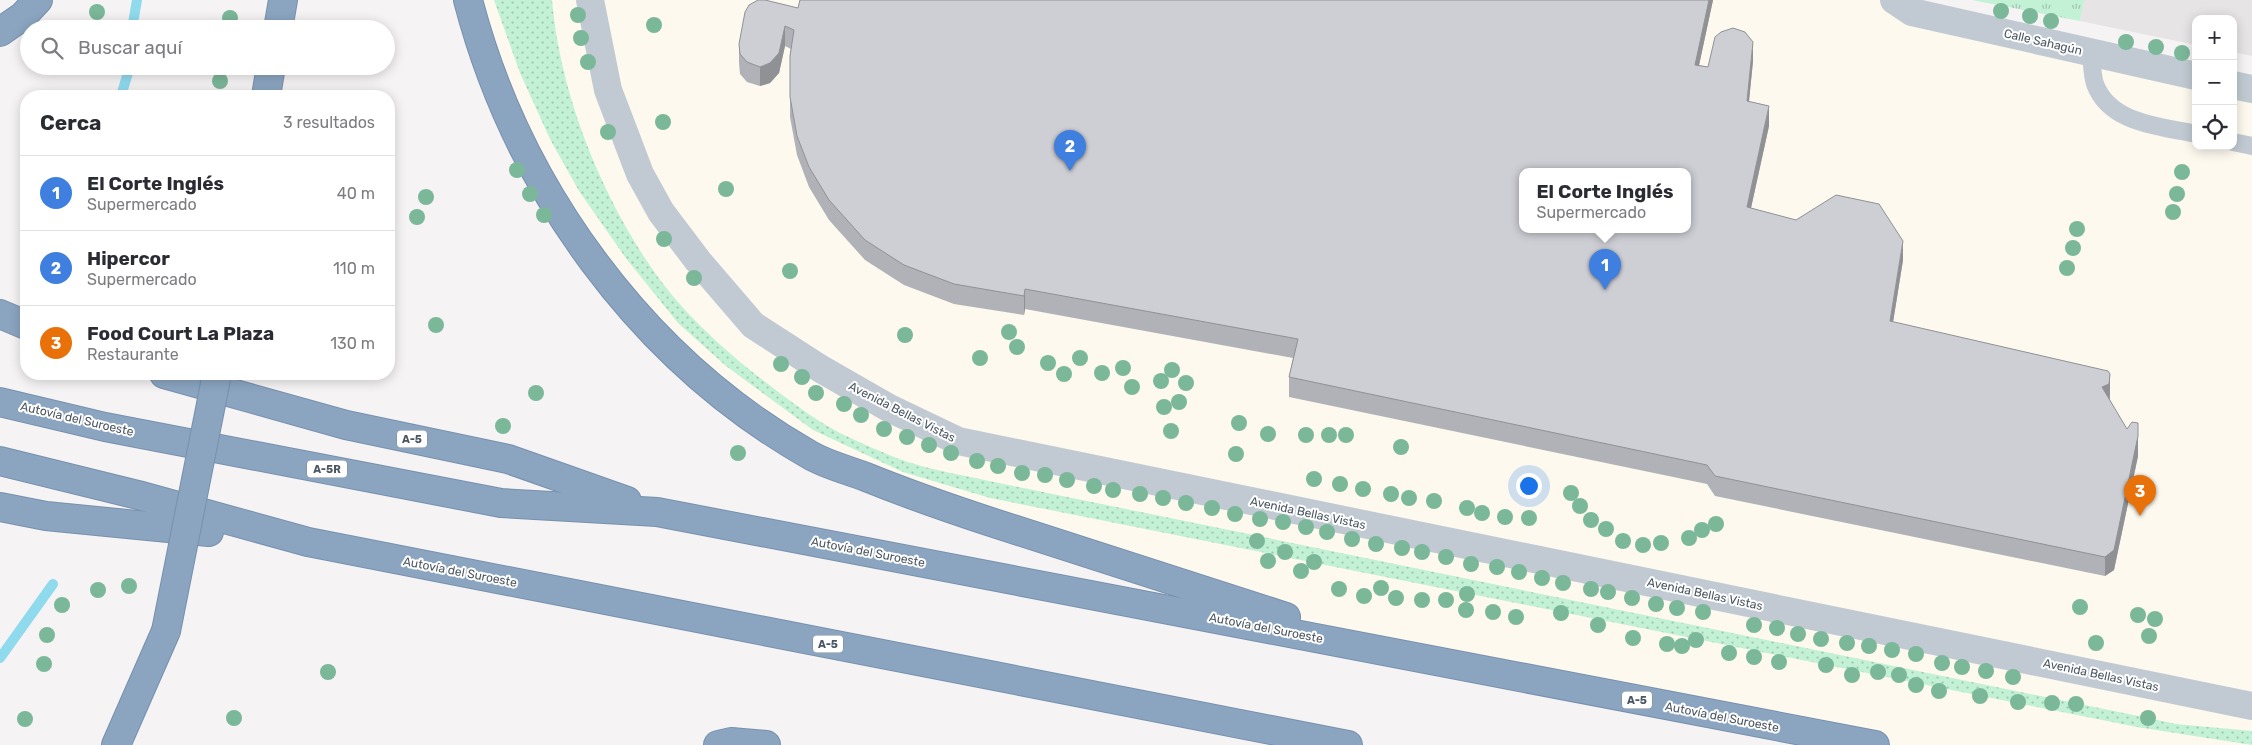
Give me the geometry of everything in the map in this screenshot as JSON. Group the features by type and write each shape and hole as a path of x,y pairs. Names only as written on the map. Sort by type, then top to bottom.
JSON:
{"highway":[{"path":"0,32 23,16 38,0"},
{"path":"280,20 283,0"},
{"path":"468,0 477,37 508,117 557,210 613,286 672,354 744,414 813,456 933,503 1399,653"},
{"path":"267,90 270,75"},
{"path":"0,314 20,322"},
{"name":"Autovía del Suroeste","path":"185,380 346,425 508,459 657,512"},
{"path":"116,745 166,631 216,380"},
{"name":"Autovía del Suroeste","path":"0,402 105,427 502,503 657,512 1875,745"},
{"name":"Autovía del Suroeste","path":"0,461 138,495 308,542 1348,745"},
{"name":"Autovía del Suroeste","path":"0,507 46,516 308,542"},
{"path":"0,517 46,516"},
{"path":"718,745 731,742 766,745"}],"street":[{"name":"Avenida Bellas Vistas","path":"590,0 608,90 640,174 661,212 698,261 753,325 821,369 889,408 958,441 2252,706"},
{"name":"Calle Sahagún","path":"1894,0 1912,12 2192,75"},
{"path":"2237,86 2252,89"}],"lane":[{"path":"2091,53 2095,83 2103,98 2119,113 2135,121 2192,133"},
{"path":"2237,143 2252,146"}],"shaded area":[{"path":"468,0 1894,0 2192,75 2192,150 2237,150 2237,86 2252,89 2252,745 1875,745 1399,653 933,503 744,414 557,210"},
{"path":"2084,0 2252,0 2252,56 2237,53 2237,15 2192,15 2192,44 2080,21"}],"green space":[{"path":"494,0 552,0 564,71 586,143 617,211 635,243 667,289 722,346 794,404 840,433 884,453 910,463 958,475 2176,724 2252,731 2252,745 2137,727 990,498 903,472 813,430 726,366 678,323 625,257 579,191 550,139 520,73"},
{"path":"1972,0 2084,0 2080,21"}],"building":[{"path":"758,0 798,8 800,0 1709,0 1695,65 1708,67 1715,37 1721,32 1733,28 1745,32 1753,42 1747,101 1769,106 1747,207 1796,220 1836,195 1879,204 1903,241 1890,321 2108,371 2110,374 2109,384 2102,387 2127,429 2132,422 2138,423 2138,436 2114,550 2105,557 1715,476 1707,465 1289,377 1298,339 1025,289 1024,296 954,284 904,265 865,240 829,200 809,167 797,136 790,97 790,56 794,30 785,26 779,53 770,63 760,67 747,62 740,54 739,44 745,12 749,5"}],"waterway":[{"path":"134,20 137,0"},
{"path":"123,90 127,75"},
{"path":"0,658 53,584"}],"place":[{"name":"Hipercor","path":"1070,171"},
{"name":"El Corte Inglés","path":"1605,290"},
{"name":"Food Court La Plaza","path":"2140,516"}]}
